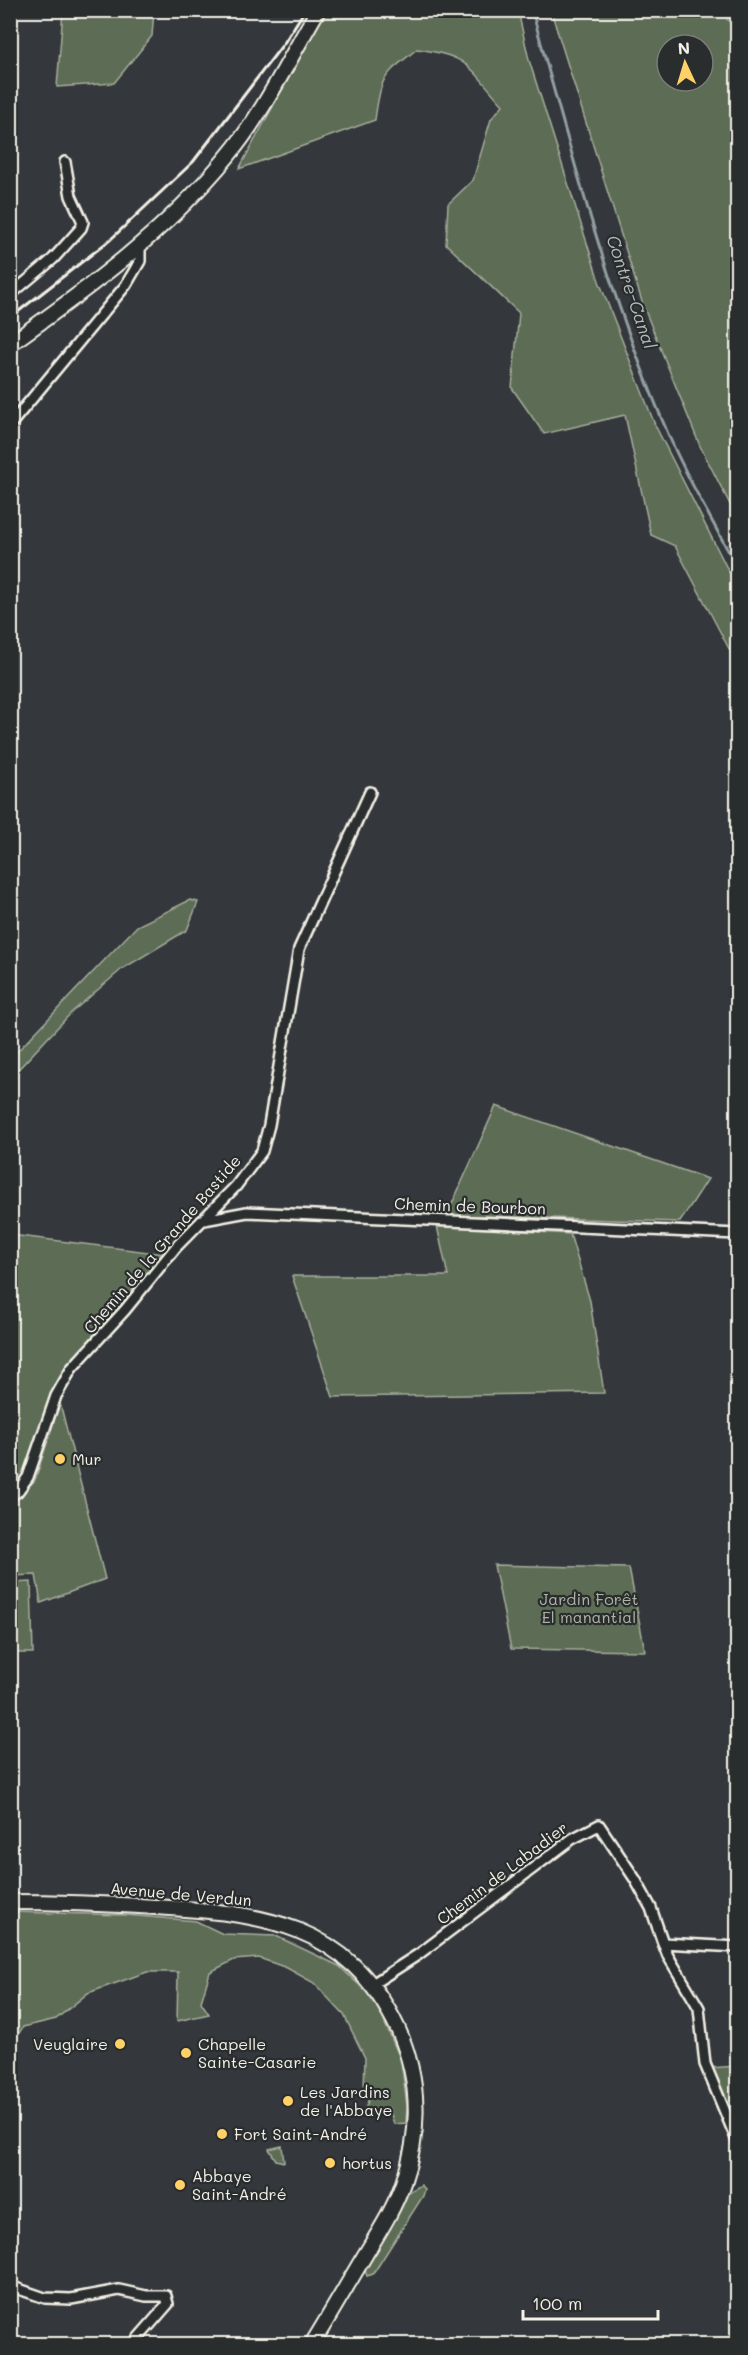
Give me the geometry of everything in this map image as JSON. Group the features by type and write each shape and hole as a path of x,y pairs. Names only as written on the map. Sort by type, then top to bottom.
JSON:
{"main road":[{"path":"10,344 126,259 176,214 227,157 252,122 318,10"},
{"name":"Avenue de Verdun","path":"10,1895 75,1902 224,1911 269,1919 323,1942 357,1970 371,1985 394,2023 410,2061 416,2102 413,2145 406,2174 394,2206 312,2344"},
{"name":"Avenue de Verdun","path":"10,1902 75,1902"}],"street":[{"path":"10,295 53,259 81,228 81,216 71,196 64,162"},
{"path":"10,425 136,272 142,254 140,247"},
{"name":"Chemin de la Grande Bastide","path":"10,1495 17,1492 28,1477 56,1396 72,1368 125,1310 176,1247 236,1186 262,1151 269,1125 299,949 370,792"},
{"name":"Chemin de Bourbon","path":"202,1220 218,1215 247,1212 738,1233"},
{"name":"Chemin de Labadier","path":"371,1985 419,1954 572,1839 599,1825 635,1879 651,1908 663,1942"},
{"path":"738,1947 663,1942 668,1956 699,2008 705,2064 738,2143"},
{"path":"10,2286 45,2298 71,2298 119,2290 166,2296 168,2304 133,2344"}],"green space":[{"path":"63,11 154,11 152,36 114,83 57,87"},
{"path":"325,11 518,11 529,60 599,281 655,425 737,588 737,664 675,546 651,535 625,415 544,434 512,388 519,313 446,244 448,204 473,180 491,119 503,105 475,73 459,60 417,49 397,65 386,78 379,93 375,120 239,169"},
{"path":"551,11 721,11 737,32 737,518 700,446 644,308"},
{"path":"190,900 198,902 187,930 122,969 72,1012 11,1077 11,1058 137,926"},
{"path":"496,1106 708,1179 680,1222 447,1215"},
{"path":"437,1226 570,1234 590,1301 604,1393 333,1397 292,1276 448,1276"},
{"path":"11,1235 165,1254 58,1382 32,1463 25,1476 11,1489"},
{"path":"60,1403 105,1579 41,1603 36,1575 11,1576 10,1522 14,1522 14,1501 35,1480"},
{"name":"Jardin Forêt El manantial","path":"494,1565 629,1568 645,1651 511,1649"},
{"path":"31,1582 33,1653 11,1653 11,1583"},
{"path":"11,1912 126,1915 196,1921 223,1934 276,1936 339,1966 374,1999 401,2060 407,2106 406,2123 394,2124 389,2108 375,2115 364,2113 371,2092 364,2087 365,2058 344,2015 314,1983 287,1968 259,1958 234,1960 210,1972 201,2002 209,2014 177,2021 178,1972 147,1972 88,1993 56,2019 23,2027 11,2045"},
{"path":"737,2066 737,2136 709,2068"},
{"path":"282,2146 284,2162 276,2160 269,2149"},
{"path":"421,2185 425,2189 423,2196 373,2274 367,2276 364,2268 407,2193"}],"waterway":[{"name":"Contre-Canal","path":"532,10 593,226 628,332 676,453 738,569"}],"railway":[{"path":"10,318 110,240 193,162 284,43 305,10"}],"place":[{"name":"Mur","path":"60,1459"},
{"name":"Veuglaire","path":"120,2044"},
{"name":"Chapelle Sainte-Casarie","path":"186,2053"},
{"name":"Les Jardins de l'Abbaye","path":"288,2101"},
{"name":"Fort Saint-André","path":"222,2134"},
{"name":"hortus","path":"330,2163"},
{"name":"Abbaye Saint-André","path":"180,2185"}]}
